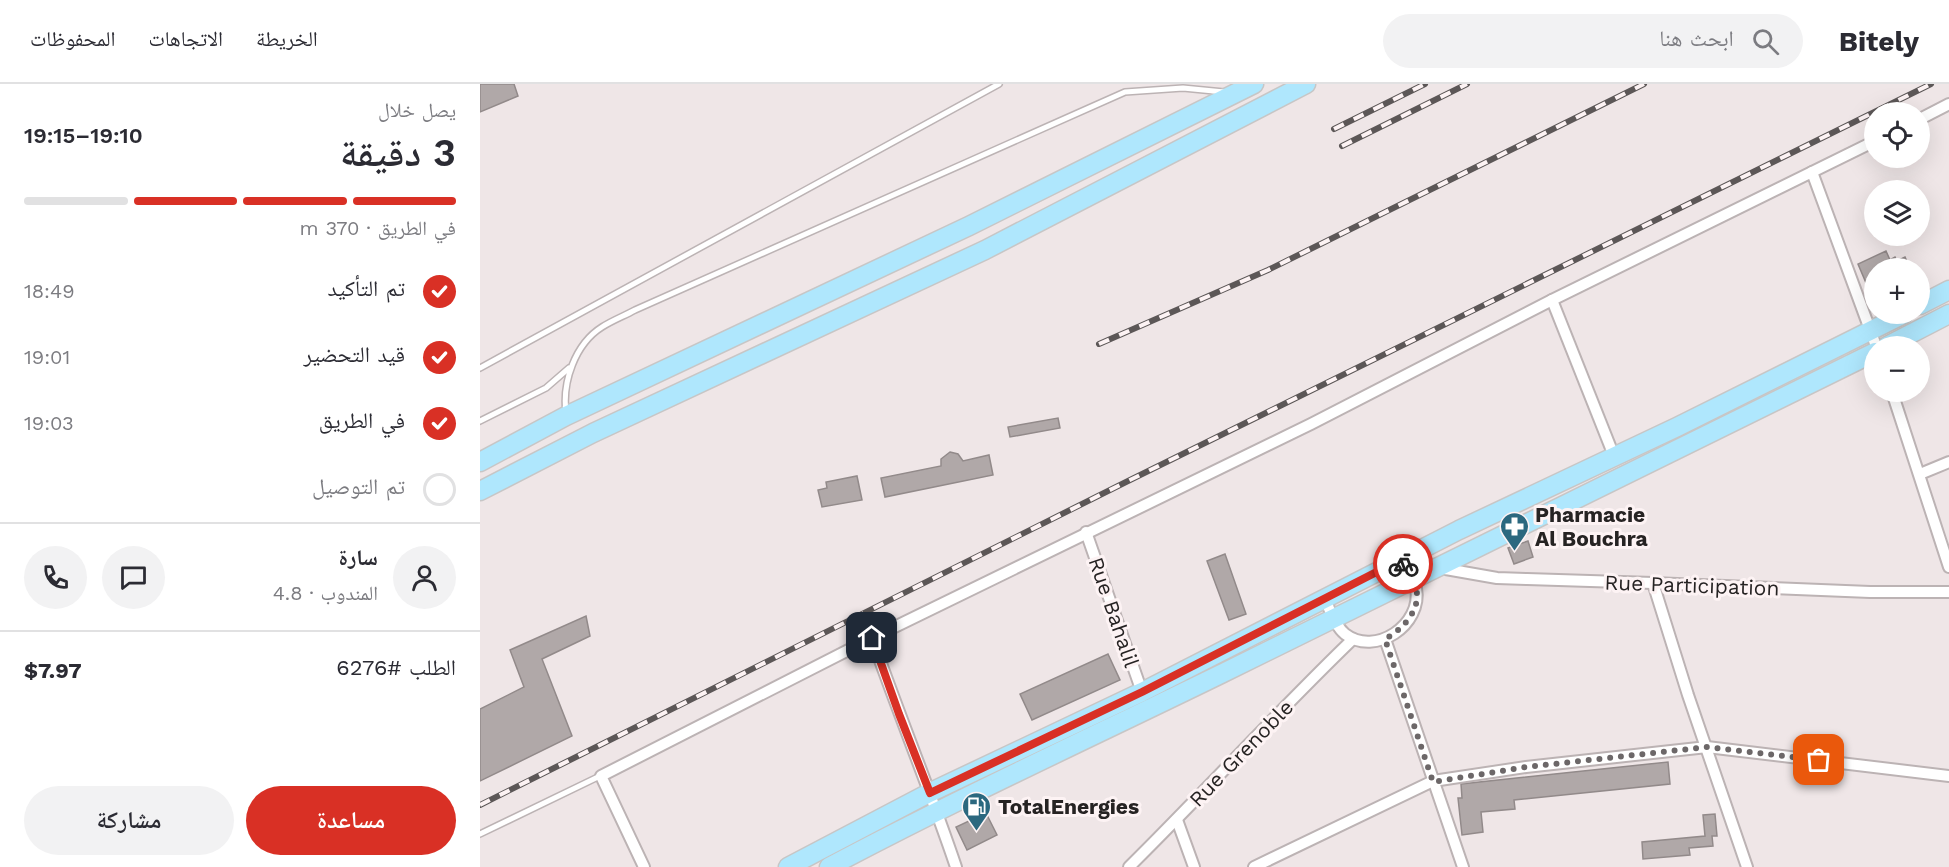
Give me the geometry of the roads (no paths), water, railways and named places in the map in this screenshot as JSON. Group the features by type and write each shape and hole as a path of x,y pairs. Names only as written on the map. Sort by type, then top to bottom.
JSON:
{"main road":[{"path":"480,462 566,416 969,226 1254,84"},
{"path":"480,491 593,433 985,250 1297,86"},
{"path":"1930,300 1949,290"},
{"path":"1906,336 1949,314"},
{"path":"1877,336 1892,324"},
{"path":"788,867 930,793 1142,692 1400,560 1614,456 1864,343"},
{"path":"830,867 938,811 1864,357"}],"street":[{"path":"1930,114 1949,104"},
{"path":"644,867 601,776 872,638 1311,424 1552,300 1864,146"},
{"path":"1812,172 1872,336"},
{"path":"1552,300 1614,456"},
{"path":"1895,402 1949,567"},
{"path":"1920,474 1949,462"},
{"name":"Rue Bahalil","path":"1086,532 1142,692"},
{"path":"1324,598 1343,633 1353,639 1363,641 1385,639 1397,632 1410,618 1416,601 1413,580 1400,560"},
{"name":"Rue Participation","path":"1437,568 1507,578 1870,592 1949,592"},
{"path":"1653,583 1746,867"},
{"path":"872,638 899,714 938,811 956,867"},
{"name":"Rue Grenoble","path":"1129,867 1177,820 1258,733 1353,639"},
{"path":"1385,639 1463,867"},
{"path":"1254,867 1433,782 1526,767 1707,747 1949,776"},
{"path":"1177,820 1194,867"}],"lane":[{"path":"480,368 999,84"},
{"path":"566,416 566,385 572,364 584,344 601,328 635,310 1125,92 1184,88 1234,94"},
{"path":"480,421 546,387 572,364"},
{"path":"480,834 601,776"}],"railway":[{"path":"1334,129 1425,84"},
{"path":"1342,146 1467,84"},
{"path":"1099,344 1268,270 1644,84"},
{"path":"480,805 1931,84"}],"place":[{"name":"Pharmacie Al Bouchra","path":"1514,552"},
{"name":"TotalEnergies","path":"977,832"}]}
